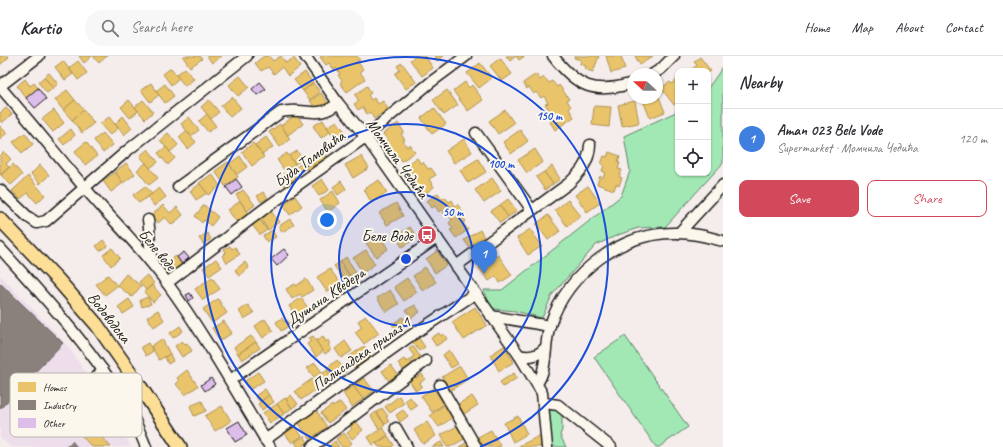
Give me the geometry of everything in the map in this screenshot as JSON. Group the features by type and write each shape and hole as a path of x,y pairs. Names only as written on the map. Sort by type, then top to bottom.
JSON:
{"main road":[{"name":"Водоводска","path":"0,219 59,281 97,325 131,373"},
{"name":"Водоводска","path":"142,390 180,447"}],"street":[{"path":"0,87 39,56"},
{"path":"0,190 28,217 37,223 46,221 128,150 246,56"},
{"name":"Момчила Чедића","path":"305,56 338,103 365,136 476,293 537,383 541,390 544,403 547,447"},
{"name":"Буда Томовића","path":"167,283 264,209 365,136 431,82 466,56"},
{"path":"554,56 569,75 588,86 603,89 627,85"},
{"path":"662,68 674,56"},
{"name":"Беле воде","path":"0,87 84,187 154,265 191,316 267,443"},
{"path":"178,187 281,112 294,109 320,113 332,109 338,103"},
{"path":"476,134 532,210"},
{"path":"456,266 568,184 586,164 590,145"},
{"path":"679,233 723,185"},
{"path":"148,220 150,232 150,255 154,265"},
{"path":"537,383 543,375 545,348 554,314 576,279 593,264 612,250 653,235 679,233 696,234 723,241"},
{"name":"Душана Кведера","path":"230,380 437,238"},
{"path":"0,248 42,295 105,373"},
{"name":"Палисадска прилаз 1","path":"267,443 409,337 476,293"},
{"path":"492,316 550,326"},
{"path":"519,355 526,357 533,356 542,352 545,348"},
{"path":"312,447 426,361"},
{"path":"100,373 103,370"},
{"path":"440,385 476,447"},
{"path":"544,403 558,405 611,447"},
{"path":"396,428 407,447"},
{"path":"142,437 146,447"}],"shaded area":[{"path":"0,275 67,345 86,373 10,373 10,437 126,437 131,447 10,447 0,437"}],"green space":[{"path":"723,65 723,163 665,227 638,228 596,245 552,295 542,318 491,307 484,290 502,290 621,196 630,171 624,136 675,112 675,176 711,176 711,84"},
{"path":"625,336 688,427 659,447 656,447 594,357"},
{"path":"544,403 562,408 562,430 560,435 566,447 547,447"}],"building: Homes":[{"path":"0,56 8,56 9,57 0,65"},
{"path":"79,56 92,56 84,63"},
{"path":"93,56 107,56 99,63"},
{"path":"200,56 202,59 190,67 183,57"},
{"path":"207,56 222,56 212,63"},
{"path":"264,56 269,56 273,61 281,56 286,63 294,58 300,67 288,76 282,67 274,74 268,67 261,71 255,63"},
{"path":"357,56 360,60 357,61 363,69 360,72 365,79 347,92 340,83 342,81 336,68 334,70 329,63 326,65 320,57"},
{"path":"416,56 425,56 433,68 422,76 410,60"},
{"path":"434,56 444,56 437,61"},
{"path":"506,56 516,56 510,61"},
{"path":"516,56 525,56 519,60"},
{"path":"575,56 599,56 593,72 585,69 586,66 580,64 581,60 574,58"},
{"path":"606,56 621,56 625,69 611,73"},
{"path":"635,56 653,56 640,65"},
{"path":"700,57 709,68 693,68 697,65 694,62"},
{"path":"500,58 512,74 502,81 490,66"},
{"path":"63,61 73,74 65,80 55,67"},
{"path":"78,61 87,73 78,80 69,68"},
{"path":"402,63 416,82 406,89 395,74 400,70 397,66"},
{"path":"480,63 492,78 479,88 467,73"},
{"path":"171,68 179,78 171,85 163,74"},
{"path":"185,68 194,79 185,86 176,75"},
{"path":"305,72 313,83 303,91 294,80"},
{"path":"49,73 58,84 53,88 44,77"},
{"path":"536,74 540,80 544,77 549,83 552,81 557,87 559,85 569,99 567,100 571,107 569,109 574,117 555,130 550,122 553,119 548,112 550,111 545,104 548,103 544,96 541,98 536,92 534,94 529,87 527,89 523,83"},
{"path":"240,76 249,87 238,96 229,85"},
{"path":"44,77 53,88 47,93 38,82"},
{"path":"25,79 30,86 34,83 38,88 26,98 17,86"},
{"path":"465,82 469,88 472,85 483,100 468,111 453,91"},
{"path":"670,82 672,84 675,82 674,105 663,91 663,87"},
{"path":"151,83 159,95 150,102 141,90"},
{"path":"313,83 320,92 310,100 303,91"},
{"path":"165,84 174,96 165,103 156,91"},
{"path":"367,86 371,93 368,95 371,100 374,98 378,104 383,101 388,109 374,119 370,112 367,114 363,107 358,110 354,104 359,101 355,95"},
{"path":"67,90 75,100 63,110 55,100"},
{"path":"447,90 458,105 444,115 433,100"},
{"path":"321,93 328,103 318,111 310,101"},
{"path":"232,97 241,108 230,117 221,106"},
{"path":"75,100 84,110 72,120 63,110"},
{"path":"129,100 138,111 130,118 121,107"},
{"path":"143,100 153,112 145,119 135,107"},
{"path":"209,100 219,112 211,119 201,107"},
{"path":"627,103 636,104 639,123 622,126 618,105"},
{"path":"644,104 662,104 665,112 650,118"},
{"path":"594,106 611,107 609,127 592,125"},
{"path":"6,108 12,114 2,123 0,121 0,113"},
{"path":"434,108 446,124 432,134 421,118"},
{"path":"54,110 64,123 53,132 42,119"},
{"path":"84,110 94,123 82,133 72,120"},
{"path":"505,110 514,123 498,134 489,121"},
{"path":"207,114 216,126 208,132 199,121"},
{"path":"296,114 303,124 288,135 281,126"},
{"path":"123,116 132,128 124,135 115,124"},
{"path":"109,117 118,128 110,135 100,124"},
{"path":"189,117 199,130 191,136 181,124"},
{"path":"323,120 330,132 321,138 313,126"},
{"path":"337,121 345,132 335,139 327,127"},
{"path":"398,123 404,132 401,134 405,140 403,141 407,147 410,145 415,152 402,161 397,155 393,158 387,150 389,148 385,142 388,140 383,134"},
{"path":"280,124 290,139 280,147 269,132"},
{"path":"0,126 7,133 0,139"},
{"path":"71,129 75,135 64,145 59,139"},
{"path":"520,130 528,141 511,154 503,142"},
{"path":"186,131 196,142 188,149 179,137"},
{"path":"25,133 33,144 22,153 13,142"},
{"path":"103,133 113,145 103,153 94,140"},
{"path":"168,133 178,145 170,152 160,140"},
{"path":"266,137 273,147 262,155 255,145"},
{"path":"464,139 472,152 454,163 446,151"},
{"path":"86,142 97,156 85,165 75,151"},
{"path":"253,143 264,157 252,166 242,152"},
{"path":"166,147 175,158 168,165 158,153"},
{"path":"148,149 158,162 150,168 140,156"},
{"path":"322,149 329,159 317,168 310,157"},
{"path":"535,149 543,162 527,173 518,160"},
{"path":"297,151 302,159 295,164 289,156"},
{"path":"4,152 11,159 6,164 9,167 0,175 0,156"},
{"path":"609,152 620,156 618,169 622,170 619,177 622,178 619,186 616,184 614,190 597,184 600,176 603,178 605,172 602,171 604,165 601,164 604,156 607,157"},
{"path":"287,153 295,164 285,171 277,160"},
{"path":"240,156 247,167 236,175 229,164"},
{"path":"361,156 369,168 353,178 345,165"},
{"path":"310,158 315,165 308,170 303,163"},
{"path":"417,158 421,164 423,162 428,169 431,168 436,175 429,179 434,187 420,197 414,188 417,187 413,180 415,179 411,172 408,174 403,167"},
{"path":"478,159 486,172 468,183 460,170"},
{"path":"228,162 238,177 225,186 215,171"},
{"path":"126,163 135,174 123,183 115,172"},
{"path":"146,163 158,178 149,185 137,170"},
{"path":"302,163 306,168 299,173 295,168"},
{"path":"13,164 22,175 11,185 1,175"},
{"path":"40,165 49,175 40,184 31,174"},
{"path":"552,166 560,179 553,184 544,172"},
{"path":"291,169 298,179 286,187 278,177"},
{"path":"115,172 123,183 111,192 103,181"},
{"path":"544,172 553,184 545,190 536,177"},
{"path":"212,174 220,186 208,195 199,183"},
{"path":"28,176 45,195 37,203 28,193 20,199 12,191"},
{"path":"492,178 501,191 484,203 475,190"},
{"path":"322,179 329,190 319,196 312,186"},
{"path":"379,180 387,193 371,202 364,189"},
{"path":"341,181 346,189 338,195 333,187"},
{"path":"200,184 207,193 196,200 190,191"},
{"path":"145,186 152,194 139,203 133,195"},
{"path":"588,186 600,203 587,212 575,195"},
{"path":"159,188 166,197 154,206 148,197"},
{"path":"243,190 255,205 247,211 236,195"},
{"path":"333,191 340,203 328,212 320,200"},
{"path":"263,192 268,198 261,202 257,196"},
{"path":"438,193 442,199 445,197 449,202 452,200 455,206 457,204 464,213 461,215 466,221 463,223 468,230 456,238 450,230 453,229 449,223 452,220 441,210 439,212 435,206 432,208 427,201"},
{"path":"295,196 302,206 290,215 283,205"},
{"path":"508,199 517,211 508,217 500,205"},
{"path":"568,200 581,216 567,226 555,210"},
{"path":"240,201 250,215 238,224 228,210"},
{"path":"396,203 403,216 387,225 379,213"},
{"path":"163,205 170,213 177,207 183,215 172,225 165,217 158,223 152,215"},
{"path":"204,205 218,217 211,226 204,220 202,223 195,216"},
{"path":"500,205 508,217 500,223 491,211"},
{"path":"271,211 279,222 268,230 261,219"},
{"path":"548,215 560,231 548,240 536,224"},
{"path":"290,219 294,225 282,232 279,226"},
{"path":"260,220 267,230 260,235 252,225"},
{"path":"410,227 417,238 402,247 396,236"},
{"path":"530,229 542,246 528,255 517,238"},
{"path":"272,230 276,237 267,242 263,236"},
{"path":"480,230 484,237 469,247 464,240"},
{"path":"207,233 211,239 203,244 199,238"},
{"path":"379,234 388,249 376,257 366,243"},
{"path":"103,240 108,246 100,251 96,246"},
{"path":"230,246 232,249 235,247 240,254 227,263 222,256 226,252 224,249"},
{"path":"112,248 120,258 111,266 103,255"},
{"path":"366,250 375,264 363,273 353,258"},
{"path":"437,251 447,265 435,273 426,259"},
{"path":"498,255 512,275 500,283 496,276 489,281 479,268"},
{"path":"176,256 182,265 171,273 164,264"},
{"path":"346,257 356,272 350,276 340,262"},
{"path":"216,259 222,267 209,276 203,268"},
{"path":"245,262 249,268 239,276 235,270"},
{"path":"340,262 350,276 344,280 334,266"},
{"path":"425,267 436,282 423,291 413,276"},
{"path":"330,269 340,283 327,292 317,277"},
{"path":"126,274 141,286 132,297 117,285"},
{"path":"108,275 117,286 105,295 96,284"},
{"path":"147,275 154,283 146,290 139,282"},
{"path":"212,277 220,289 203,300 195,289"},
{"path":"407,278 417,292 404,301 394,287"},
{"path":"306,279 313,290 302,297 300,294 292,299 286,289 295,284 296,286"},
{"path":"152,285 161,295 153,302 144,292"},
{"path":"390,290 399,304 386,312 377,298"},
{"path":"148,297 151,304 142,307 140,300"},
{"path":"301,298 310,311 298,320 289,306"},
{"path":"129,299 134,307 123,314 118,307"},
{"path":"218,299 227,313 212,323 203,309"},
{"path":"248,305 254,313 244,319 239,311"},
{"path":"415,305 420,312 411,318 406,310"},
{"path":"475,307 487,325 464,340 452,322"},
{"path":"158,310 164,320 154,327 147,317"},
{"path":"366,316 379,333 364,344 355,332 362,327 358,321"},
{"path":"403,317 408,324 398,332 392,324"},
{"path":"282,318 284,322 287,320 290,325 281,331 276,322"},
{"path":"265,319 273,331 263,338 255,326"},
{"path":"224,321 232,333 220,341 212,328"},
{"path":"180,326 183,331 173,338 170,333"},
{"path":"439,333 441,336 444,334 447,339 436,346 431,338"},
{"path":"251,336 256,342 238,354 234,347"},
{"path":"313,336 323,351 316,357 307,344 311,341 309,338"},
{"path":"323,336 326,342 328,340 330,343 328,345 332,349 325,354 316,341"},
{"path":"418,337 425,347 419,351 412,341"},
{"path":"162,339 170,354 159,360 151,346"},
{"path":"182,341 185,344 187,343 192,351 182,357 175,346"},
{"path":"345,341 352,351 341,358 335,349"},
{"path":"256,342 260,348 242,360 238,354"},
{"path":"148,343 153,351 146,356 141,347"},
{"path":"364,346 371,356 354,368 347,358"},
{"path":"413,346 421,358 414,363 411,358 414,356 409,349"},
{"path":"504,346 514,362 499,371 490,355"},
{"path":"449,350 458,364 451,368 443,355"},
{"path":"170,354 173,361 168,364 165,357"},
{"path":"404,359 407,362 410,360 414,365 404,371 398,363"},
{"path":"337,360 346,372 336,380 327,368"},
{"path":"315,363 322,372 314,377 307,368"},
{"path":"391,365 398,375 389,381 382,371"},
{"path":"460,366 468,379 451,390 442,377"},
{"path":"187,370 198,386 185,395 176,384 179,381 177,378"},
{"path":"327,370 334,380 324,387 317,378"},
{"path":"258,372 264,381 251,389 245,381"},
{"path":"514,373 517,378 503,387 500,382"},
{"path":"422,374 425,379 420,383 422,386 416,391 408,379 414,375 416,378"},
{"path":"364,378 374,391 363,399 353,386"},
{"path":"312,379 318,388 301,400 295,391"},
{"path":"353,386 363,399 352,407 343,393"},
{"path":"433,388 444,404 432,412 421,396"},
{"path":"265,389 269,395 260,402 255,396"},
{"path":"269,395 274,402 262,410 258,404"},
{"path":"291,395 298,404 292,408 286,399"},
{"path":"399,396 404,403 390,413 385,407"},
{"path":"472,396 478,405 464,414 458,404"},
{"path":"410,397 417,406 411,410 405,401"},
{"path":"285,398 292,408 284,414 277,404"},
{"path":"202,401 206,411 194,416 190,406"},
{"path":"340,402 346,410 328,423 321,413 332,405 333,407"},
{"path":"447,403 455,416 439,427 430,415"},
{"path":"277,404 284,414 270,423 263,413"},
{"path":"222,406 231,421 215,431 205,416"},
{"path":"382,408 388,416 386,417 389,422 385,424 377,412"},
{"path":"316,410 327,427 310,439 298,422"},
{"path":"403,410 408,416 400,422 396,415"},
{"path":"376,412 385,425 379,429 371,416"},
{"path":"518,416 527,434 513,442 504,423"},
{"path":"355,420 363,430 352,439 347,433 352,429 349,425"},
{"path":"427,422 436,436 423,444 414,430"},
{"path":"293,424 302,436 292,443 283,431"},
{"path":"459,425 466,438 450,447 447,447 441,435"},
{"path":"383,428 388,435 373,445 368,437"},
{"path":"491,430 501,447 484,447 478,437"},
{"path":"344,433 352,443 347,447 342,447 336,439"},
{"path":"541,435 541,447 519,447 519,446"},
{"path":"304,436 308,442 301,447 298,447 295,442"},
{"path":"388,436 394,445 392,447 379,447 376,444"},
{"path":"83,437 102,437 111,447 92,447"},
{"path":"335,441 339,447 329,446"},
{"path":"469,441 472,447 459,447"},
{"path":"441,442 444,447 432,447"}],"building: Industry":[{"path":"0,283 63,343 34,373 10,373 10,399 0,409"},
{"path":"72,441 77,447 66,447"}],"building: Other":[{"path":"260,82 266,89 257,95 252,89"},
{"path":"38,88 46,99 35,108 26,98"},
{"path":"236,179 242,187 232,195 226,187"},
{"path":"284,249 289,255 277,266 271,259"},
{"path":"184,252 189,258 182,264 177,257"},
{"path":"190,293 193,298 189,301 186,295"},
{"path":"211,378 215,384 205,391 201,385"},
{"path":"239,421 247,435 235,442 227,428"}],"place":[{"name":"Беле Воде","path":"427,235"},
{"name":"Aman 023 Bele Vode","path":"484,274"}]}
